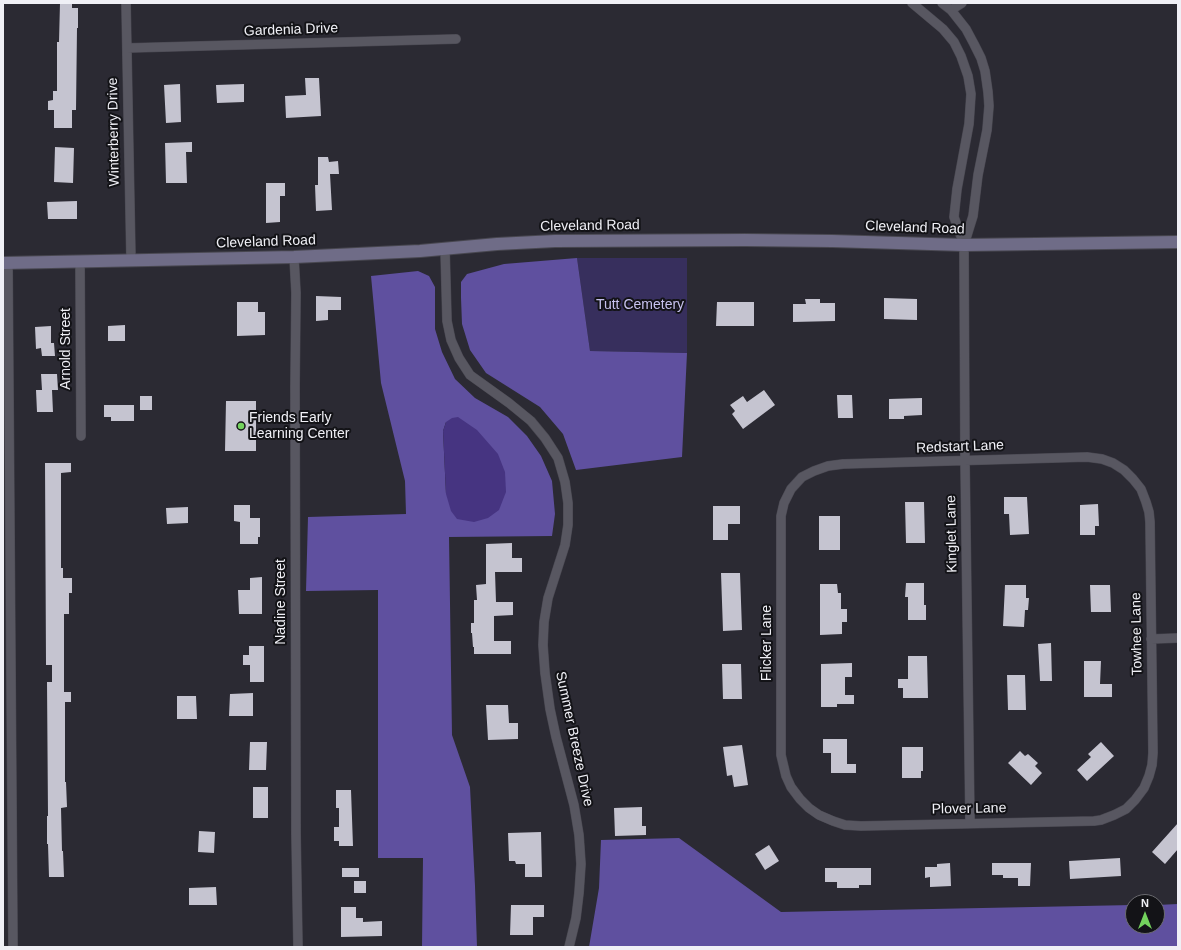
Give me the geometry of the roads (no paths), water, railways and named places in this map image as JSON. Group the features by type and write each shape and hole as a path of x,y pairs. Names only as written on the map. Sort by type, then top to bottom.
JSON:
{"main road":[{"name":"Cleveland Road","path":"5,263 294,257 445,249 556,241 832,241 964,245 1178,242"}],"street":[{"name":"Winterberry Drive","path":"126,3 131,260"},
{"path":"912,3 943,29 954,42 968,76 971,94 970,116 957,189 954,217 964,245"},
{"path":"942,3 952,7 981,58 988,92 989,106 987,130 978,175 973,216 964,245"},
{"path":"952,7 962,3"},
{"name":"Gardenia Drive","path":"127,48 456,39"},
{"name":"Kinglet Lane","path":"964,245 965,461 970,823"},
{"name":"Summer Breeze Drive","path":"445,249 447,321 451,340 459,358 470,375 510,403 530,421 558,458 565,482 568,503 568,525 565,545 548,598 544,622 544,645 545,673 550,709 574,805 579,835 581,864 579,893 576,918 569,947"},
{"name":"Nadine Street","path":"294,257 296,293 296,834 298,947"},
{"name":"Arnold Street","path":"80,261 80,436"},
{"path":"5,263 13,947"},
{"name":"Redstart Lane","path":"798,481 802,477 814,471 828,466 843,464 1087,457 1102,459 1113,463 1124,470"},
{"name":"Towhee Lane","path":"1124,470 1140,489 1146,502 1150,522 1153,754 1149,776 1144,788 1135,800"},
{"name":"Flicker Lane","path":"798,481 786,498 781,516 781,755 786,776 791,788 804,804"},
{"path":"1151,639 1178,638"},
{"name":"Plover Lane","path":"804,804 819,815 833,821 845,825 861,826 1101,820 1126,808 1135,800"}],"place":[{"name":"Friends Early Learning Center","path":"241,426"}],"park label":[{"name":"Tutt Cemetery","path":"640,305"}]}
